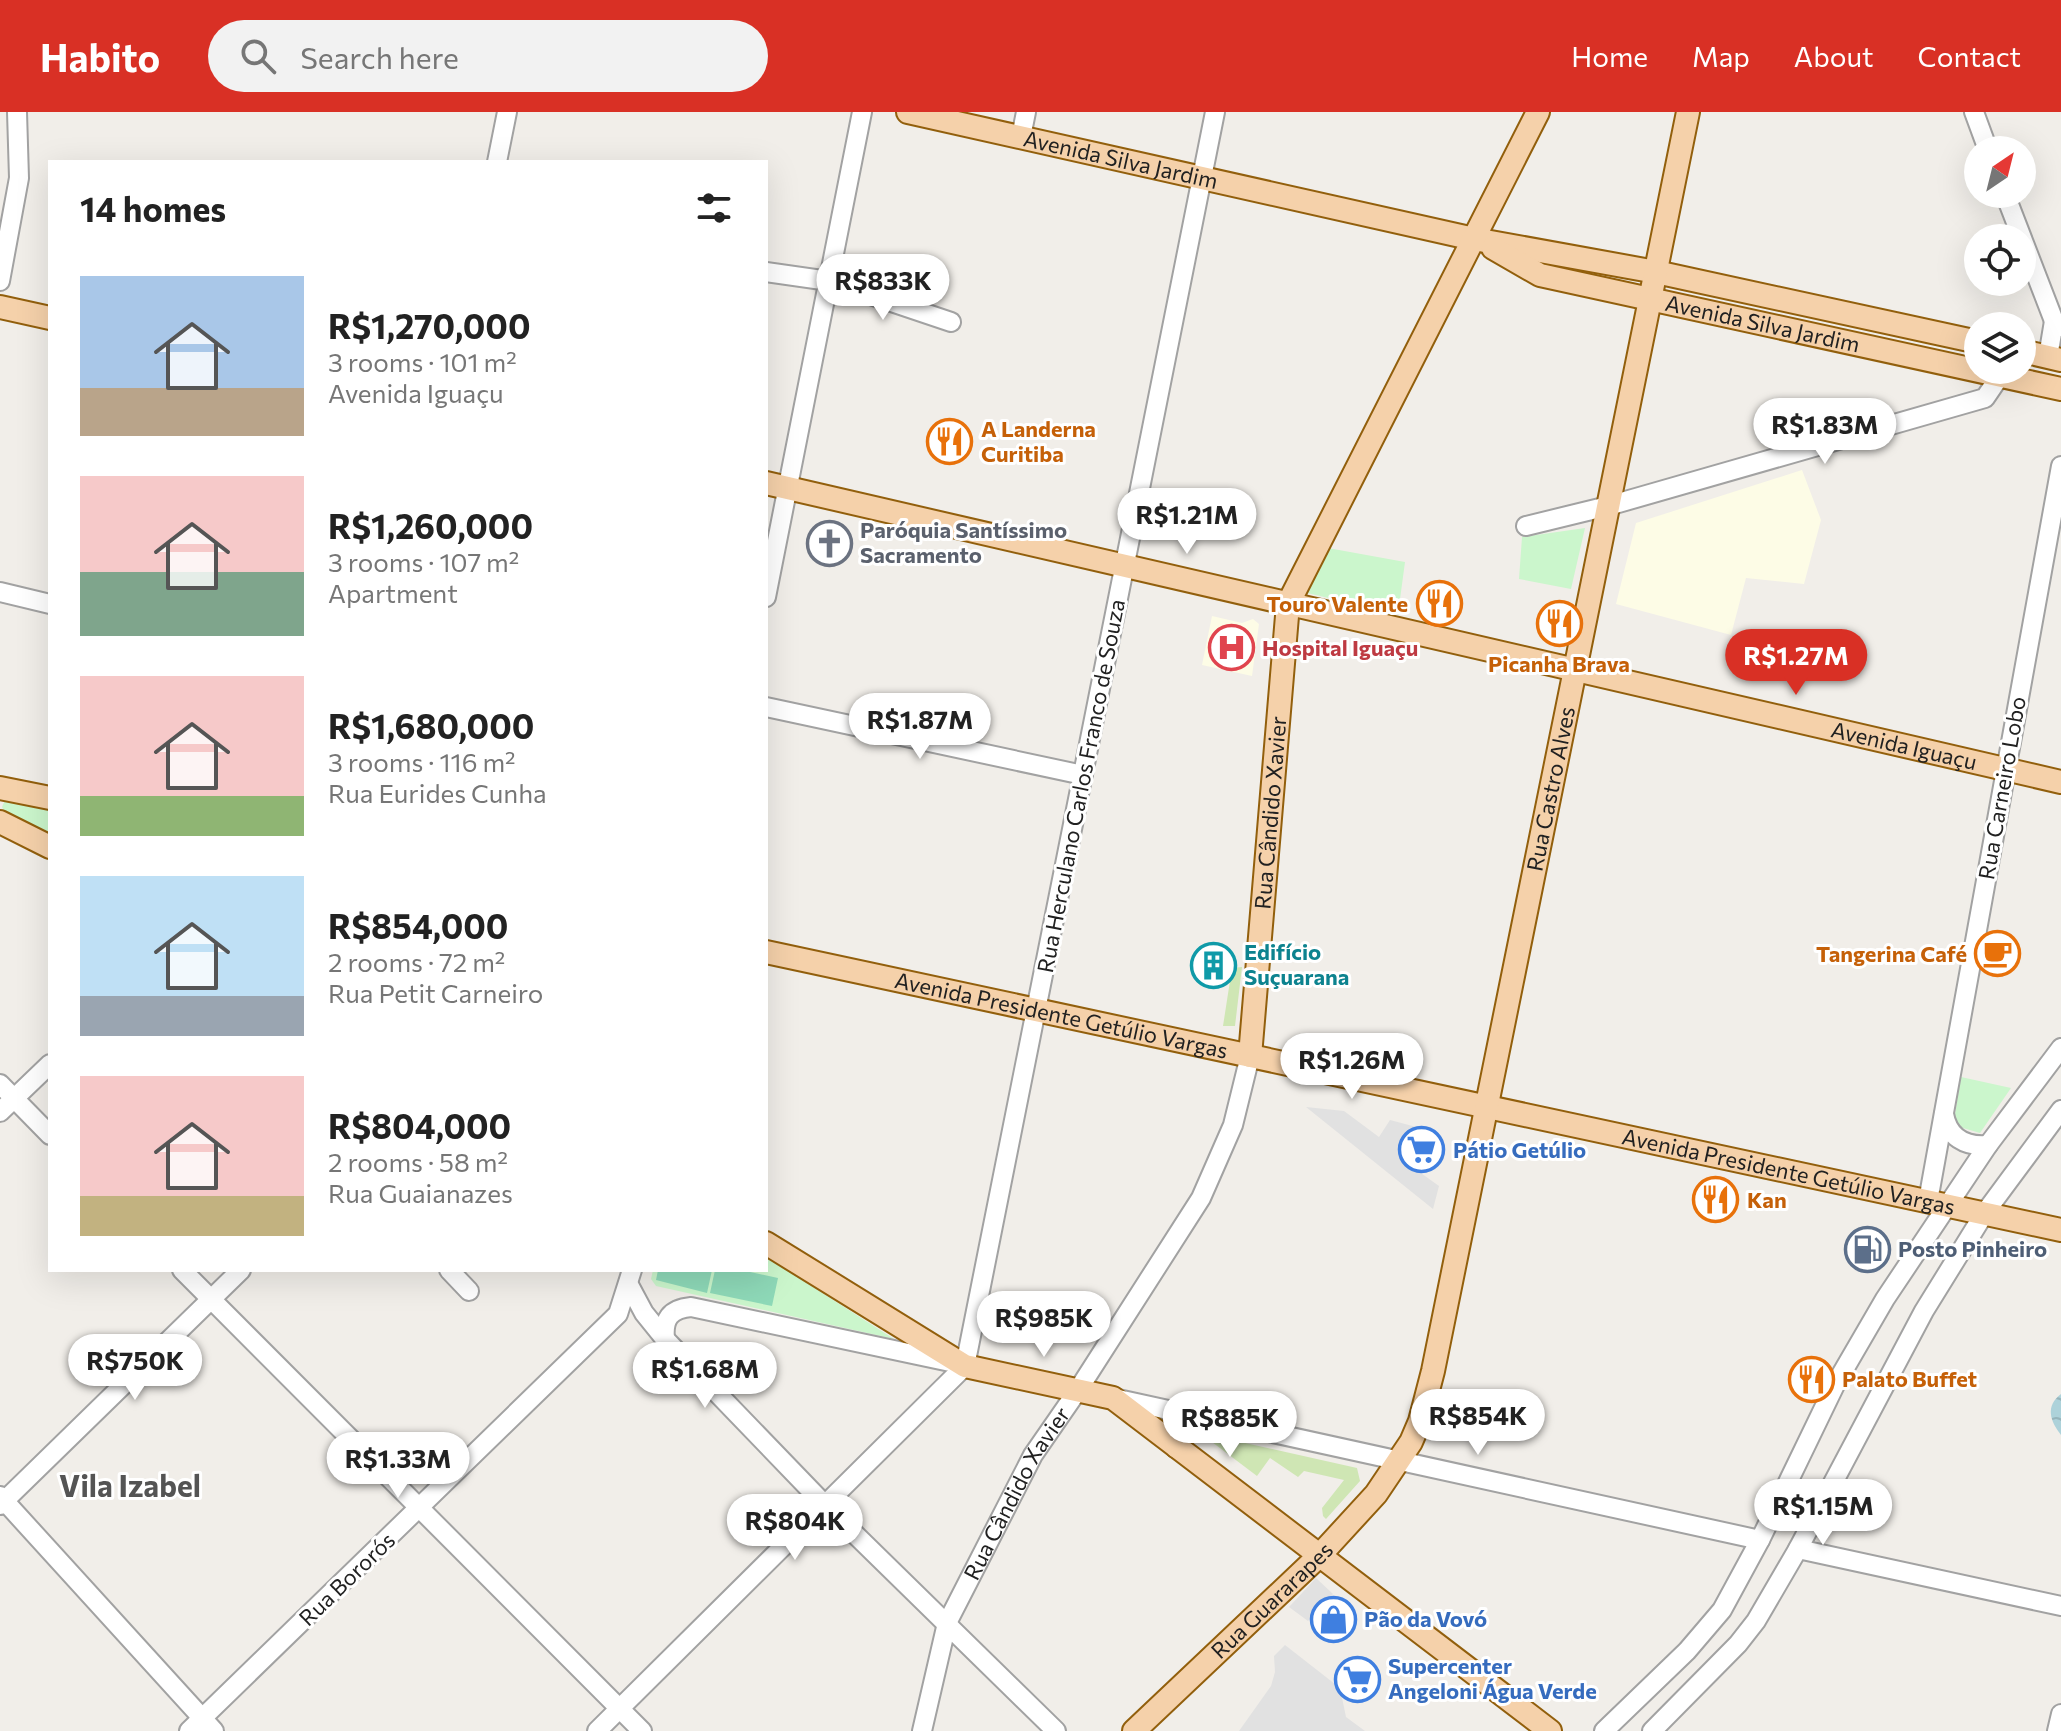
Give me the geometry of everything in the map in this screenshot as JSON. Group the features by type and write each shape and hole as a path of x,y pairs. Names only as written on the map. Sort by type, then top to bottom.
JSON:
{"main road":[{"name":"Avenida Silva Jardim","path":"908,112 1474,239 1656,272 1964,339"},
{"name":"Rua Cândido Xavier","path":"1250,1056 1288,604 1538,112"},
{"name":"Rua Castro Alves","path":"1400,1461 1420,1421 1428,1396 1688,112"},
{"name":"Avenida Silva Jardim","path":"1474,239 1540,275 1964,368"},
{"path":"0,307 48,318"},
{"name":"Avenida Silva Jardim","path":"2036,384 2061,389"},
{"name":"Avenida Iguaçu","path":"777,486 2061,782"},
{"path":"0,788 48,798"},
{"path":"0,822 48,846"},
{"name":"Avenida Presidente Getúlio Vargas","path":"768,952 2061,1230"},
{"path":"768,1244 965,1366 1113,1398 1550,1731"},
{"path":"1177,1447 1175,1428 1186,1414"},
{"name":"Rua Guararapes","path":"1134,1731 1320,1555 1360,1514 1400,1461"}],"street":[{"path":"0,281 19,178 17,112"},
{"path":"497,160 507,112"},
{"path":"768,577 777,486 829,281 862,112"},
{"path":"1021,137 1026,112"},
{"name":"Rua Herculano Carlos Franco de Souza","path":"965,1366 1215,112"},
{"path":"1974,112 1983,136"},
{"path":"2011,208 2058,324 2054,358"},
{"path":"768,272 829,281 951,322"},
{"path":"1526,526 1608,506 1985,398 1995,384"},
{"name":"Rua Carneiro Lobo","path":"1937,1204 1944,1111 2061,466"},
{"path":"0,592 48,604"},
{"path":"768,707 1083,775"},
{"path":"1604,1731 1705,1633 1722,1610 1760,1540 1835,1385 1937,1204 1988,1145 2061,1048"},
{"name":"Rua Cândido Xavier","path":"922,1731 947,1623 1033,1455 1188,1220 1207,1186 1233,1125 1250,1056"},
{"path":"0,1112 48,1066"},
{"path":"0,1084 48,1133"},
{"path":"1652,1731 1747,1634 1798,1549 1924,1311 1984,1214 2061,1110"},
{"path":"1944,1111 1946,1124 1963,1142 1975,1146 1988,1145"},
{"path":"184,1272 642,1731"},
{"path":"202,1727 2,1500 239,1272"},
{"path":"451,1272 469,1291"},
{"path":"631,1278 644,1313 665,1339 824,1504 1056,1731"},
{"name":"Rua Bororós","path":"202,1727 618,1314 631,1278"},
{"path":"665,1339 667,1317 673,1311 691,1307 965,1366"},
{"path":"597,1731 965,1366"},
{"path":"1113,1398 1760,1540"},
{"path":"1798,1549 2061,1606"},
{"path":"2057,1731 2061,1714"}],"shaded area":[{"path":"1802,470 1821,520 1804,584 1746,578 1731,635 1616,604 1636,523"},
{"name":"Hospital Iguaçu","path":"1212,616 1242,623 1253,619 1259,624 1252,676 1202,665"},
{"path":"1306,1107 1344,1111 1379,1137 1390,1120 1420,1128 1411,1166 1439,1186 1433,1209"},
{"path":"1316,1578 1333,1594 1308,1621 1289,1607"},
{"path":"1285,1645 1340,1688 1346,1717 1365,1731 1239,1731 1271,1686 1275,1672 1274,1656"}],"green space":[{"path":"1585,528 1571,589 1519,579 1522,537"},
{"path":"1328,548 1405,562 1398,614 1307,593"},
{"path":"5,800 48,809 48,833 6,814 2,807"},
{"path":"1242,967 1235,1026 1223,1026 1232,968"},
{"path":"1961,1077 2011,1088 1980,1133 1963,1128 1954,1120"},
{"path":"768,1258 894,1339 656,1286 651,1279 653,1272 768,1272"},
{"path":"658,1272 712,1272 707,1293 656,1280"},
{"path":"715,1272 750,1272 778,1278 772,1306 710,1293"},
{"path":"1205,1434 1357,1468 1360,1481 1326,1519 1322,1508 1344,1480 1304,1471 1298,1477 1270,1458 1257,1476"}],"water":[{"path":"2061,1394 2061,1435 2054,1424 2051,1409"}],"place":[{"name":"A Landerna Curitiba","path":"950,442"},
{"name":"Paróquia Santíssimo Sacramento","path":"829,543"},
{"name":"Touro Valente","path":"1439,604"},
{"name":"Picanha Brava","path":"1559,623"},
{"name":"Hospital Iguaçu","path":"1231,648"},
{"name":"Tangerina Café","path":"1998,954"},
{"name":"Edifício Suçuarana","path":"1213,965"},
{"name":"Pátio Getúlio","path":"1422,1150"},
{"name":"Kan","path":"1716,1200"},
{"name":"Posto Pinheiro","path":"1867,1249"},
{"name":"Palato Buffet","path":"1811,1379"},
{"name":"Pão da Vovó","path":"1333,1619"},
{"name":"Supercenter Angeloni Água Verde","path":"1357,1679"}],"district":[{"name":"Vila Izabel","path":"130,1487"}]}
